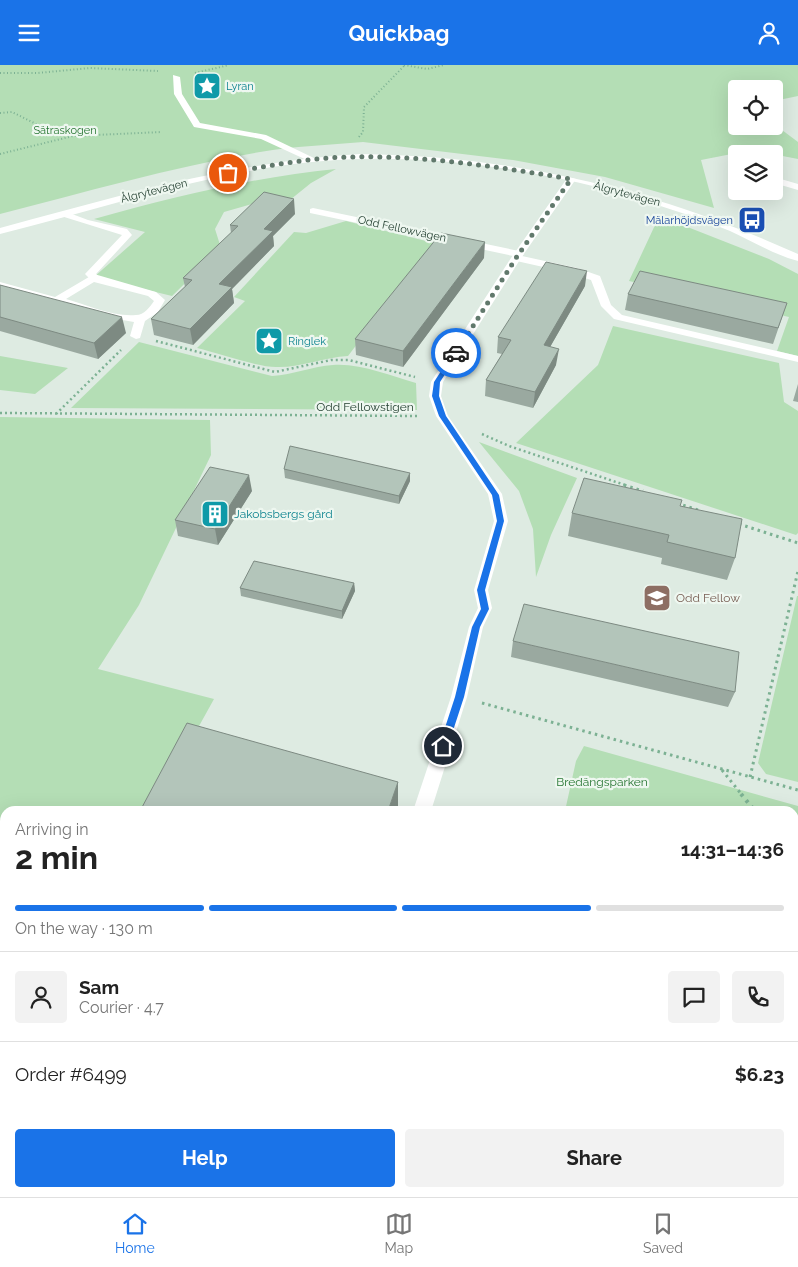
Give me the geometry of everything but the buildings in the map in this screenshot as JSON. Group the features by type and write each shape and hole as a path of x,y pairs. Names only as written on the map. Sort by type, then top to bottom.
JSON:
{"street":[{"path":"176,77 178,93 197,125 263,137 312,159"},
{"name":"Ålgrytevägen","path":"0,231 211,177 312,159 348,157 441,160 571,179 627,193 691,213 798,257"},
{"path":"424,806 459,697 476,627 485,609 481,590 500,521 495,495 442,416 435,396 437,382 518,256 571,179"},
{"path":"783,183 798,187"},
{"name":"Odd Fellowvägen","path":"313,211 518,256"},
{"path":"0,285 115,316 140,319 154,310 160,300 152,294 98,280 90,274 127,235 124,231 85,222 64,214"},
{"path":"518,256 596,278 606,306 618,317 798,359"},
{"path":"57,300 94,277"},
{"path":"136,336 140,319"}],"path":[{"path":"0,73 38,73 90,68 143,72 172,71 176,77 229,65"},
{"path":"348,157 363,132 364,107 405,65 427,69 444,65"},
{"path":"0,113 12,112 52,132 70,132 73,136"},
{"path":"0,155 73,136 162,132"},
{"path":"56,414 136,336 275,372 331,360 349,360 437,382"},
{"name":"Odd Fellowstigen","path":"0,413 442,416 509,446 649,493"},
{"path":"677,503 705,512"},
{"path":"733,521 798,543"},
{"path":"750,777 798,571"},
{"path":"459,697 798,790"},
{"path":"722,770 751,806"}],"green space":[{"name":"Sätraskogen","path":"0,65 798,65 798,96 783,99 783,80 728,80 728,135 783,135 783,131 798,142 798,159 783,156 783,145 728,145 728,155 701,160 714,208 605,177 513,160 363,142 286,148 227,158 129,180 0,214"},
{"path":"336,169 311,183 285,204 252,204 224,212 215,229 221,248 172,296 94,277 145,232 94,219 214,189 275,177"},
{"path":"662,217 769,259 798,274 798,356 777,351 789,317 629,281 656,223"},
{"path":"346,221 434,243 348,356 294,366 276,367 248,362 197,348 245,301 234,297 294,232 306,233"},
{"path":"613,326 779,363 784,402 798,411 798,533 796,535 516,443 598,365"},
{"path":"139,342 272,376 333,365 365,368 416,383 417,410 71,408"},
{"path":"0,356 68,368 35,394 0,390"},
{"path":"0,417 210,420 211,455 139,605 98,669 214,699 155,806 0,806"},
{"path":"479,442 577,478 551,535 536,577 533,529 519,491"},
{"path":"797,596 798,782 766,774 758,763"},
{"name":"Bredängsparken","path":"584,746 798,806 566,806 576,761"}],"way so far":[{"path":"228,173 312,159 395,157 441,160 506,168 571,179 516,258 456,353"}],"place":[{"name":"Lyran","path":"207,86"},
{"name":"Mälarhöjdsvägen","path":"752,220"},
{"name":"Ringlek","path":"269,341"},
{"name":"Jakobsbergs gård","path":"215,514"},
{"name":"Odd Fellow","path":"657,598"}],"route":[{"path":"443,746 459,697 476,627 485,609 481,590 500,521 495,495 442,416 435,396 437,382 456,353"}]}
